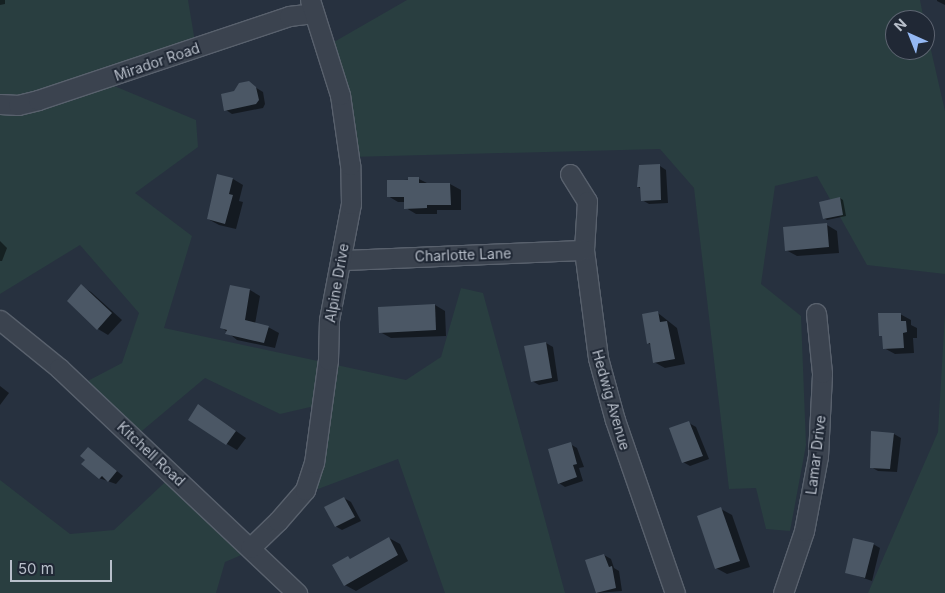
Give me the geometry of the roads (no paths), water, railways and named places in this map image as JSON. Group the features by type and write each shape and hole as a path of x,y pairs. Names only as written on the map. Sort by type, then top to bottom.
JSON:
{"street":[{"name":"Mirador Road","path":"0,104 18,105 38,100 289,16 311,6"},
{"name":"Alpine Drive","path":"250,548 278,522 306,490 314,463 328,360 329,320 352,204 350,165 340,95 328,51 311,6"},
{"name":"Hedwig Avenue","path":"570,174 586,201 584,250 598,358 615,420 675,593"},
{"name":"Charlotte Lane","path":"342,260 584,250"},
{"name":"Lamar Drive","path":"783,593 804,531 818,456 822,373 816,313"},
{"name":"Kitchell Road","path":"0,320 59,368 297,593"}]}
